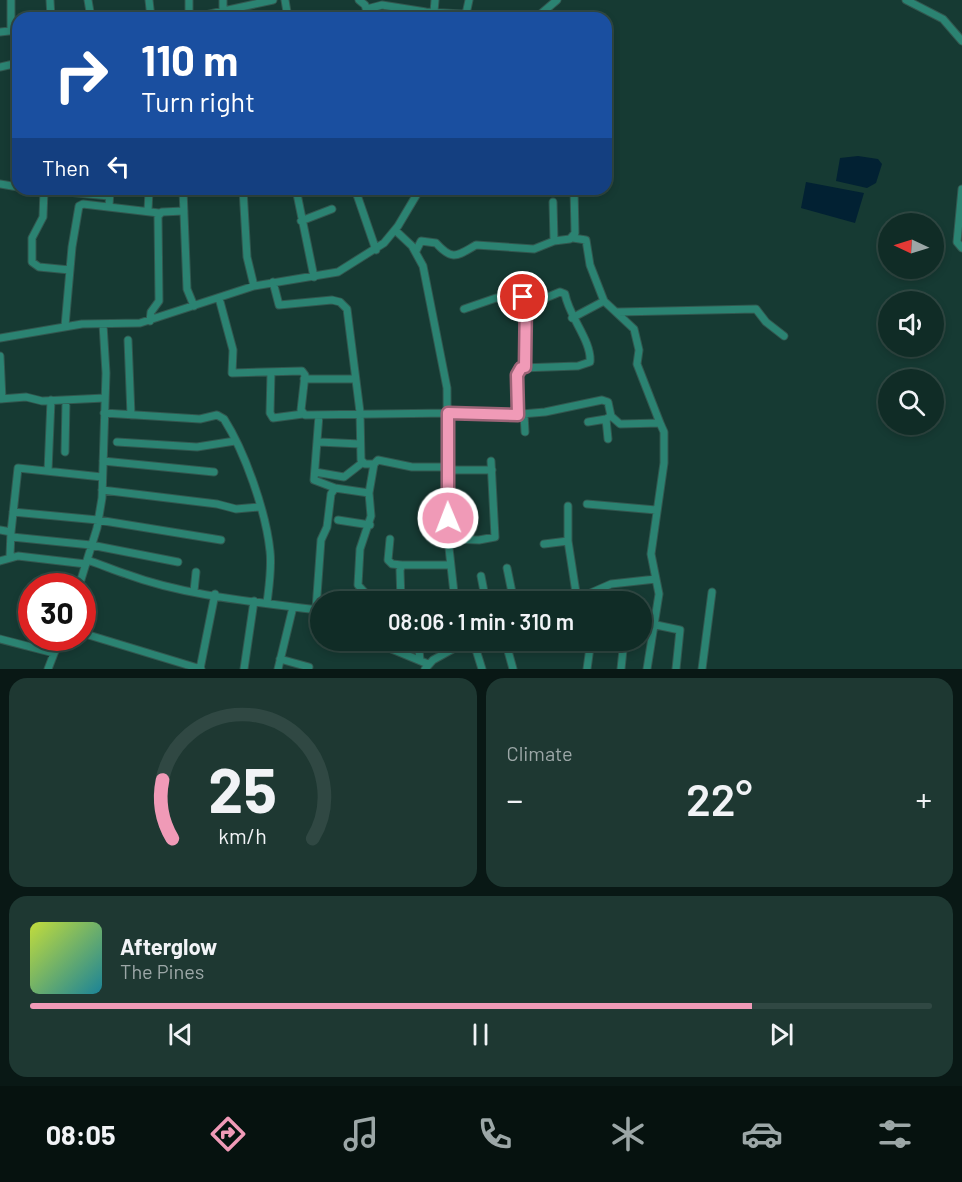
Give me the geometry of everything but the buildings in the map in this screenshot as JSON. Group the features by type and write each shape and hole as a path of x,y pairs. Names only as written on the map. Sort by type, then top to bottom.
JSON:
{"street":[{"path":"225,12 244,5 273,0"},
{"path":"359,0 368,12"},
{"path":"367,9 382,5 434,12 435,0"},
{"path":"543,12 557,0"},
{"path":"906,0 933,12 948,23 962,41"},
{"path":"962,189 957,242 962,248"},
{"path":"42,195 42,217 32,238 32,261 39,267 70,270"},
{"path":"109,207 110,195"},
{"path":"148,211 149,195"},
{"path":"183,195 187,289 194,306"},
{"path":"243,195 248,257 254,286"},
{"path":"297,195 314,277"},
{"path":"357,195 376,250"},
{"path":"0,338 65,326 150,321 194,306 220,301 254,286 273,286 338,272 376,250 395,230 415,195"},
{"path":"573,238 574,195"},
{"path":"553,202 554,241"},
{"path":"65,326 79,206 159,213 184,211"},
{"path":"301,221 332,209"},
{"path":"150,321 151,312 159,301 157,222 159,213"},
{"path":"395,230 416,250 426,279 427,299 447,388 448,539 454,591"},
{"path":"416,250 421,241 436,243 444,253 453,255 465,254 473,246 480,244 534,249 554,241 573,238 586,240 590,265 604,301 634,329 639,350 637,364 664,432 664,463 656,510 651,563 659,594 652,624 681,630 675,669"},
{"path":"273,286 277,303 282,305 326,299 344,305 349,313 360,414 362,463"},
{"path":"464,309 496,298 526,296 534,293 548,297 562,292 572,318 589,350 589,364 521,368 517,375 525,432"},
{"path":"525,367 526,296"},
{"path":"220,301 233,350 232,373 302,371 304,379 301,410 303,414"},
{"path":"572,318 604,301"},
{"path":"618,312 756,309 766,322 784,336"},
{"path":"83,573 98,520 102,490 106,342 103,324"},
{"path":"128,340 131,414"},
{"path":"0,356 1,399 105,398"},
{"path":"272,372 270,413 273,418 303,414 521,415 602,400 608,402 608,440"},
{"path":"304,379 355,379"},
{"path":"48,471 51,400"},
{"path":"65,452 66,400"},
{"path":"104,413 200,419 217,415 224,419 235,441 259,507 270,558 267,603"},
{"path":"319,415 316,483 369,493"},
{"path":"588,422 608,417 620,424 660,423"},
{"path":"117,442 203,447 235,441"},
{"path":"319,442 360,444"},
{"path":"363,591 357,585 360,549 370,525 369,493 374,465 381,460 412,467 492,470"},
{"path":"103,461 214,472"},
{"path":"448,539 478,540 495,537 491,461"},
{"path":"315,472 344,477 362,463 374,465"},
{"path":"10,556 18,468 102,477"},
{"path":"320,591 321,540 327,527 331,494 334,488"},
{"path":"102,490 143,493 239,510 259,507"},
{"path":"587,504 656,510"},
{"path":"568,506 568,541 573,591"},
{"path":"13,512 98,520 220,540"},
{"path":"338,519 370,525"},
{"path":"0,530 11,534 91,545 178,562"},
{"path":"390,539 388,560 392,564 450,565"},
{"path":"544,544 568,541"},
{"path":"0,561 10,556 86,562 194,591 310,609"},
{"path":"401,591 402,565"},
{"path":"507,568 512,591"},
{"path":"194,591 196,572"},
{"path":"481,576 484,591"},
{"path":"598,591 610,584 656,579"},
{"path":"702,669 712,592"},
{"path":"96,637 201,669 215,594"},
{"path":"244,669 254,601"},
{"path":"278,669 293,608"},
{"path":"0,640 54,653 51,668"},
{"path":"398,651 420,660 427,666 450,651"},
{"path":"419,651 420,660"},
{"path":"476,651 482,669"},
{"path":"508,651 513,669"},
{"path":"587,669 589,651"},
{"path":"621,669 623,651"},
{"path":"647,669 649,651"},
{"path":"280,659 309,667"}],"water":[{"path":"858,156 878,159 882,164 876,183 867,188 836,181 840,158"},
{"path":"806,182 864,193 855,223 801,208"}],"route":[{"path":"448,518 448,413 518,415 517,375 518,371 525,367 526,296 523,297"}]}
